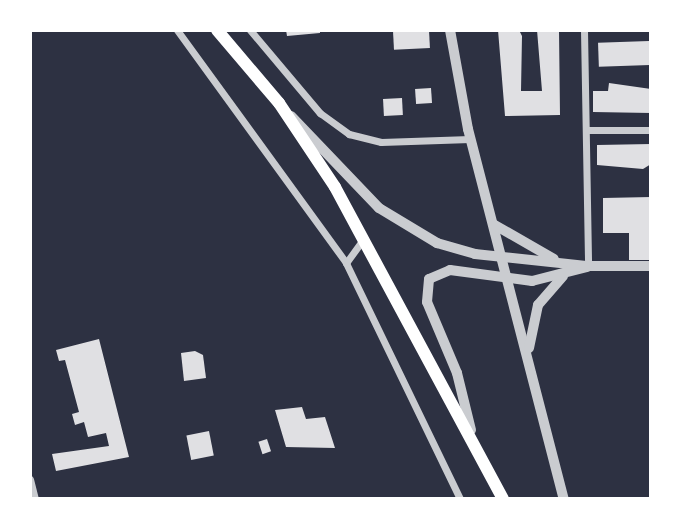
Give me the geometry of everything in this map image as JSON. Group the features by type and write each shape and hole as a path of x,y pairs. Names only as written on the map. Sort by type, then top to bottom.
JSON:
{"main road":[{"path":"217,30 286,112 364,237 471,430 503,499"}],"street":[{"path":"177,30 346,263 460,499"},
{"path":"250,30 320,113 349,134 382,142 470,139"},
{"path":"450,30 470,139 564,499"},
{"path":"584,30 588,266"},
{"path":"286,112 386,214 445,246 588,266 651,266"},
{"path":"587,130 651,130"},
{"path":"493,224 558,261"},
{"path":"346,263 364,237"},
{"path":"471,430 426,285 445,270 508,279 567,273 588,266"},
{"path":"530,362 538,305 567,273"},
{"path":"30,479 35,499"}],"building":[{"path":"286,30 320,30 320,33 287,36"},
{"path":"429,30 430,48 394,50 393,32"},
{"path":"498,30 519,30 522,36 521,91 542,91 537,30 559,30 560,115 505,116"},
{"path":"649,41 650,65 599,67 598,43"},
{"path":"609,83 651,89 651,113 593,112 593,91 608,91"},
{"path":"431,88 432,103 416,104 415,89"},
{"path":"402,98 403,115 384,116 383,99"},
{"path":"651,144 651,164 643,169 597,165 597,145"},
{"path":"651,197 651,260 629,260 629,233 603,233 603,198"},
{"path":"99,339 129,457 56,471 52,454 109,446 106,433 88,437 84,422 75,425 72,414 79,412 65,360 59,361 56,350"},
{"path":"195,351 203,355 206,378 184,381 181,353"},
{"path":"302,407 306,419 325,417 335,448 286,447 275,410"},
{"path":"209,431 214,456 191,460 186,435"},
{"path":"267,439 271,451 262,454 258,442"}]}
